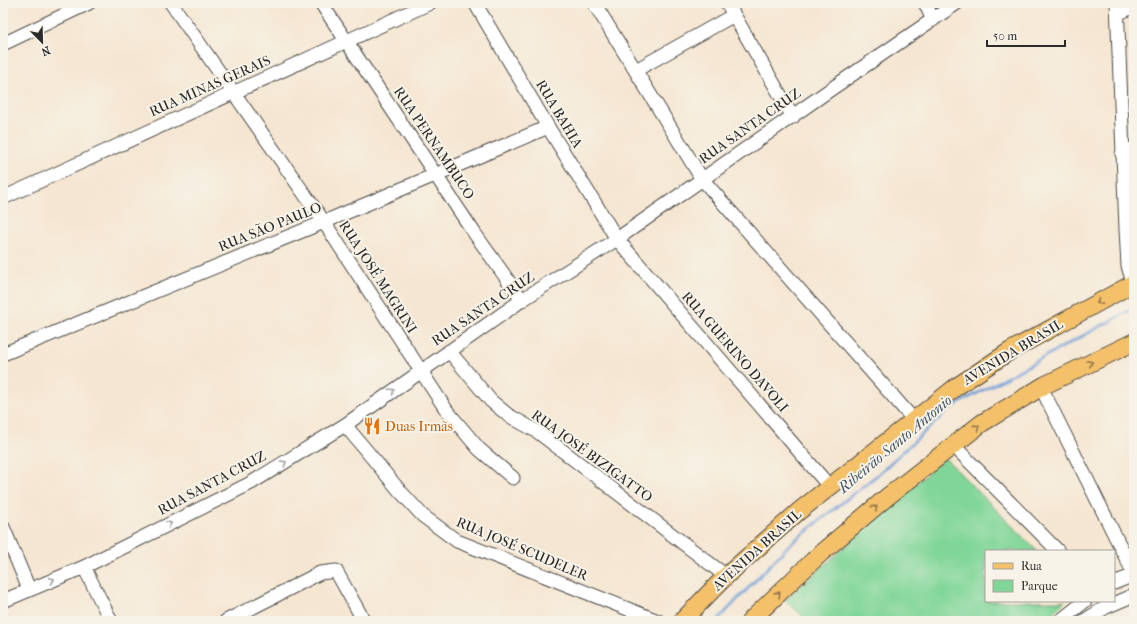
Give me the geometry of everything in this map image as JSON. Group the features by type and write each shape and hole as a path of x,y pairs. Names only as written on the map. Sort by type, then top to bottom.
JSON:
{"main road":[{"name":"AVENIDA BRASIL","path":"682,621 726,576 829,486 912,419 1004,354 1134,284"},
{"path":"750,621 821,553 953,445 993,415 1041,387 1134,342"}],"street":[{"path":"3,44 89,3"},
{"name":"RUA JOSÉ MAGRINI","path":"171,3 324,222 447,412 479,449 513,478"},
{"name":"RUA PERNAMBUCO","path":"321,3 522,300"},
{"name":"RUA MINAS GERAIS","path":"3,198 430,3"},
{"name":"RUA BAHIA","path":"475,3 548,127 617,239"},
{"path":"594,3 702,179 912,419"},
{"path":"727,3 793,117"},
{"path":"925,3 933,20"},
{"name":"RUA SANTA CRUZ","path":"3,601 84,567 251,484 345,425 522,300 617,239 957,3"},
{"path":"1134,6 1118,8 1122,154 1128,266 1134,284"},
{"path":"636,70 734,15"},
{"name":"RUA SÃO PAULO","path":"3,354 324,222 548,127"},
{"path":"1122,154 1134,148"},
{"name":"RUA GUERINO DAVOLI","path":"617,239 829,486"},
{"name":"RUA JOSÉ BIZIGATTO","path":"449,352 473,382 508,416 538,432 726,576"},
{"path":"1041,387 1134,574 1115,583"},
{"name":"RUA JOSÉ SCUDELER","path":"345,425 399,490 423,516 456,541 658,621"},
{"path":"953,445 1057,550"},
{"path":"3,527 29,590"},
{"path":"84,567 110,621"},
{"path":"226,621 320,573 333,570 336,571 364,621"},
{"path":"1084,621 1106,607 1134,595"},
{"path":"1060,621 1084,602"}],"green space":[{"path":"945,458 1036,550 985,550 985,602 1064,602 1044,621 808,621 785,600"}],"waterway":[{"name":"Ribeirão Santo Antonio","path":"717,621 789,545 876,476 952,407 1134,308"}],"place":[{"name":"Duas Irmãs","path":"372,426"}]}
